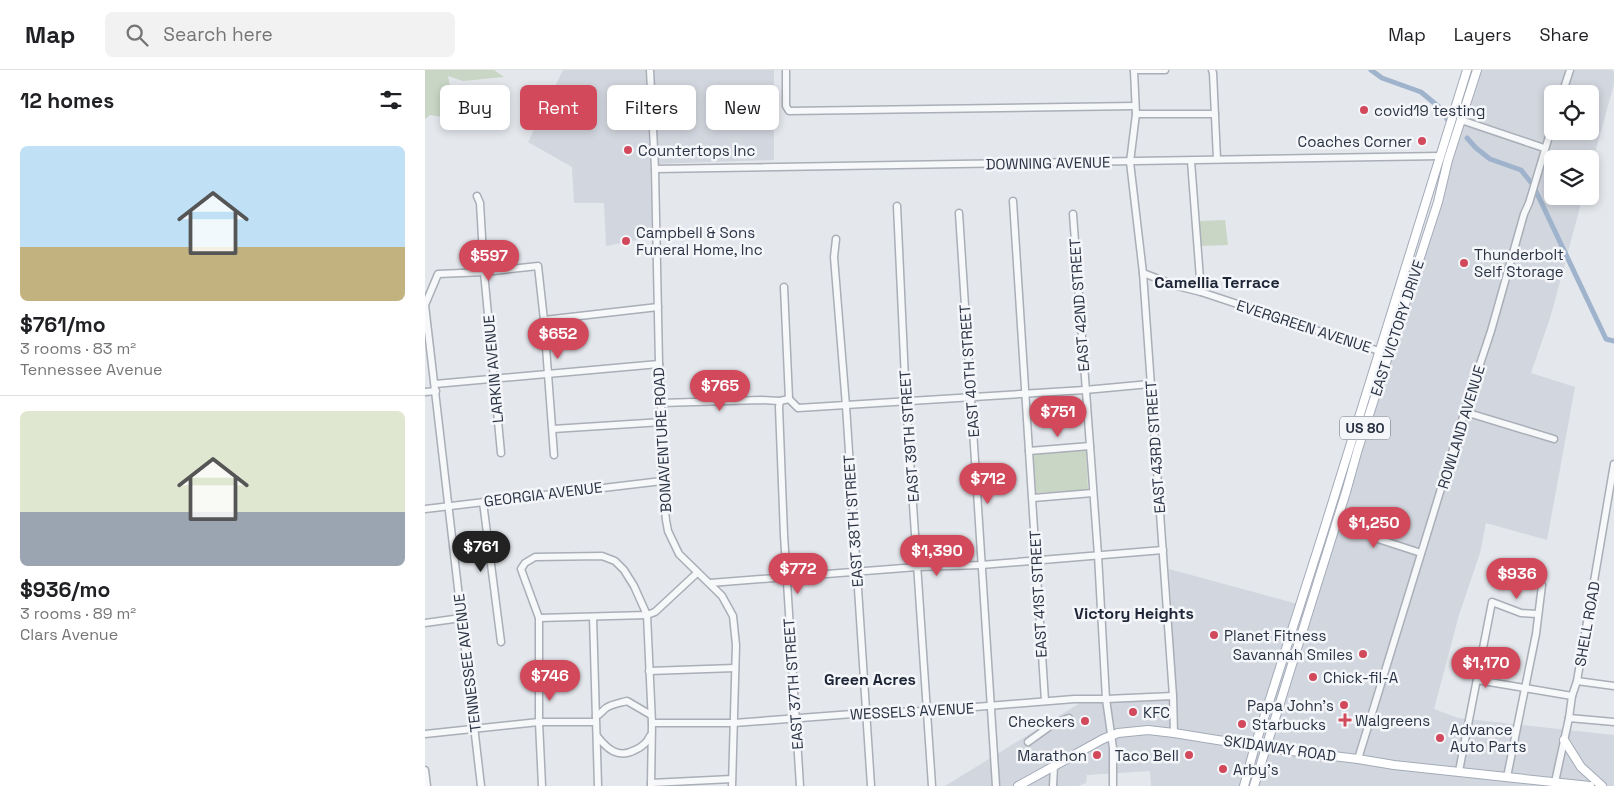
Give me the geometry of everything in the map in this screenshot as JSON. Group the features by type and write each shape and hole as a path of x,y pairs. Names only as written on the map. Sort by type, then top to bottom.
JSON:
{"main road":[{"name":"EAST VICTORY DRIVE","path":"1254,786 1337,521 1353,448 1379,351 1467,70"},
{"name":"EAST VICTORY DRIVE","path":"1244,786 1255,746 1353,448 1404,306 1477,70"},
{"path":"1439,196 1437,187 1445,161 1441,156"},
{"path":"1394,303 1404,306"},
{"name":"SKIDAWAY ROAD","path":"1018,786 1094,742 1111,735 1135,730 1174,733 1267,748 1394,764 1590,786"},
{"path":"1564,740 1581,767 1601,786"}],"street":[{"name":"BONAVENTURE ROAD","path":"651,70 662,422 662,481 668,531 679,554 722,596 733,616 736,645 732,786"},
{"path":"786,70 786,106 789,111 1135,106"},
{"path":"1134,70 1165,70"},
{"name":"EAST 43RD STREET","path":"1134,70 1136,114 1130,162 1143,273 1174,733"},
{"path":"1212,70 1217,159"},
{"path":"1565,85 1570,70"},
{"path":"1136,114 1215,114"},
{"path":"1461,120 1544,148"},
{"name":"ROWLAND AVENUE","path":"1358,759 1471,390 1491,331 1547,140"},
{"name":"DOWNING AVENUE","path":"655,169 1441,156"},
{"path":"1191,161 1201,292"},
{"name":"LARKIN AVENUE","path":"477,196 501,452"},
{"name":"EAST 41ST STREET","path":"1013,201 1045,701"},
{"name":"EAST 39TH STREET","path":"897,206 906,401 932,786"},
{"name":"EAST 40TH STREET","path":"959,213 996,786"},
{"name":"EAST 42ND STREET","path":"1073,214 1098,555 1106,699 1113,748 1113,786"},
{"name":"EAST 38TH STREET","path":"836,239 834,257 846,406 871,786"},
{"path":"484,272 539,266 554,455"},
{"name":"TENNESSEE AVENUE","path":"481,786 425,305 438,274 484,272"},
{"name":"EVERGREEN AVENUE","path":"1143,273 1177,286 1201,292 1379,351"},
{"path":"784,287 789,399 798,408 1085,390 1150,384"},
{"path":"544,320 658,307"},
{"path":"425,392 435,387 495,378 548,375 659,364"},
{"path":"661,403 780,401 789,399"},
{"name":"EAST 37TH STREET","path":"780,401 786,578 800,786"},
{"path":"1465,412 1554,439"},
{"path":"553,429 662,422"},
{"path":"1029,451 1090,446"},
{"name":"SHELL ROAD","path":"1555,782 1577,681 1612,491 1614,464"},
{"name":"GEORGIA AVENUE","path":"425,509 662,481"},
{"path":"1033,498 1093,493"},
{"path":"483,502 501,642"},
{"path":"1337,521 1369,533 1375,538 1421,553"},
{"path":"710,583 917,567 981,565 1163,550"},
{"path":"542,786 539,722 539,618 521,569 525,563 535,557 602,556 615,561 634,586 647,615 652,723 651,785 732,778"},
{"path":"539,618 647,615 655,612 697,573"},
{"path":"1507,777 1536,634 1542,584"},
{"path":"1459,771 1492,602 1521,613 1538,614"},
{"path":"593,617 598,786"},
{"path":"425,623 461,618"},
{"path":"649,671 735,668"},
{"path":"1477,680 1573,696"},
{"path":"1577,681 1614,686"},
{"name":"WESSELS AVENUE","path":"652,723 734,723 926,711 1073,699 1173,696"},
{"path":"425,734 539,722 595,719 603,709 627,702 651,715"},
{"path":"1028,742 1053,724 1069,718"},
{"path":"1569,718 1614,722"},
{"path":"596,735 611,750 629,754 648,741 651,733"},
{"path":"1053,766 1053,786"},
{"path":"425,770 427,786"}],"shaded area":[{"path":"563,70 774,70 774,85 706,85 706,130 774,130 774,160 650,164 652,237 606,246 604,203 574,203 572,167 528,142 534,130 597,130 597,85 556,85"},
{"path":"1480,70 1614,71 1614,84 1599,138 1599,85 1544,85 1544,140 1599,140 1596,150 1544,150 1544,205 1581,205 1551,315 1531,373 1575,387 1547,540 1486,523 1480,553 1459,615 1434,709 1458,718 1614,735 1614,786 1151,786 1150,771 1087,775 1086,783 1078,786 945,786 1080,703 1176,699 1169,569 1312,608"}],"green space":[{"path":"425,70 494,70 504,77 463,81 448,76 450,85 440,85 440,117 430,115 425,119"},
{"path":"1225,220 1228,245 1201,246 1199,221"},
{"path":"1086,450 1088,490 1036,493 1033,454"}],"waterway":[{"path":"1371,70 1382,78 1421,92 1439,107 1447,119"},
{"path":"1467,138 1490,159 1521,170 1533,185 1606,339 1614,341"}],"place":[{"name":"covid19 testing","path":"1364,110"},
{"name":"Coaches Corner","path":"1422,141"},
{"name":"Countertops Inc","path":"628,150"},
{"name":"Campbell & Sons Funeral Home, Inc","path":"626,241"},
{"name":"Thunderbolt Self Storage","path":"1464,263"},
{"name":"Planet Fitness","path":"1214,635"},
{"name":"Savannah Smiles","path":"1363,654"},
{"name":"Chick-fil-A","path":"1313,677"},
{"name":"Papa John's","path":"1344,705"},
{"name":"KFC","path":"1133,712"},
{"name":"Walgreens","path":"1345,720"},
{"name":"Checkers","path":"1085,721"},
{"name":"Starbucks","path":"1242,724"},
{"name":"Advance Auto Parts","path":"1440,738"},
{"name":"Marathon","path":"1097,755"},
{"name":"Taco Bell","path":"1189,755"},
{"name":"Arby's","path":"1223,769"}],"district":[{"name":"Camellia Terrace","path":"1217,282"},
{"name":"Victory Heights","path":"1134,613"},
{"name":"Green Acres","path":"870,679"}]}
